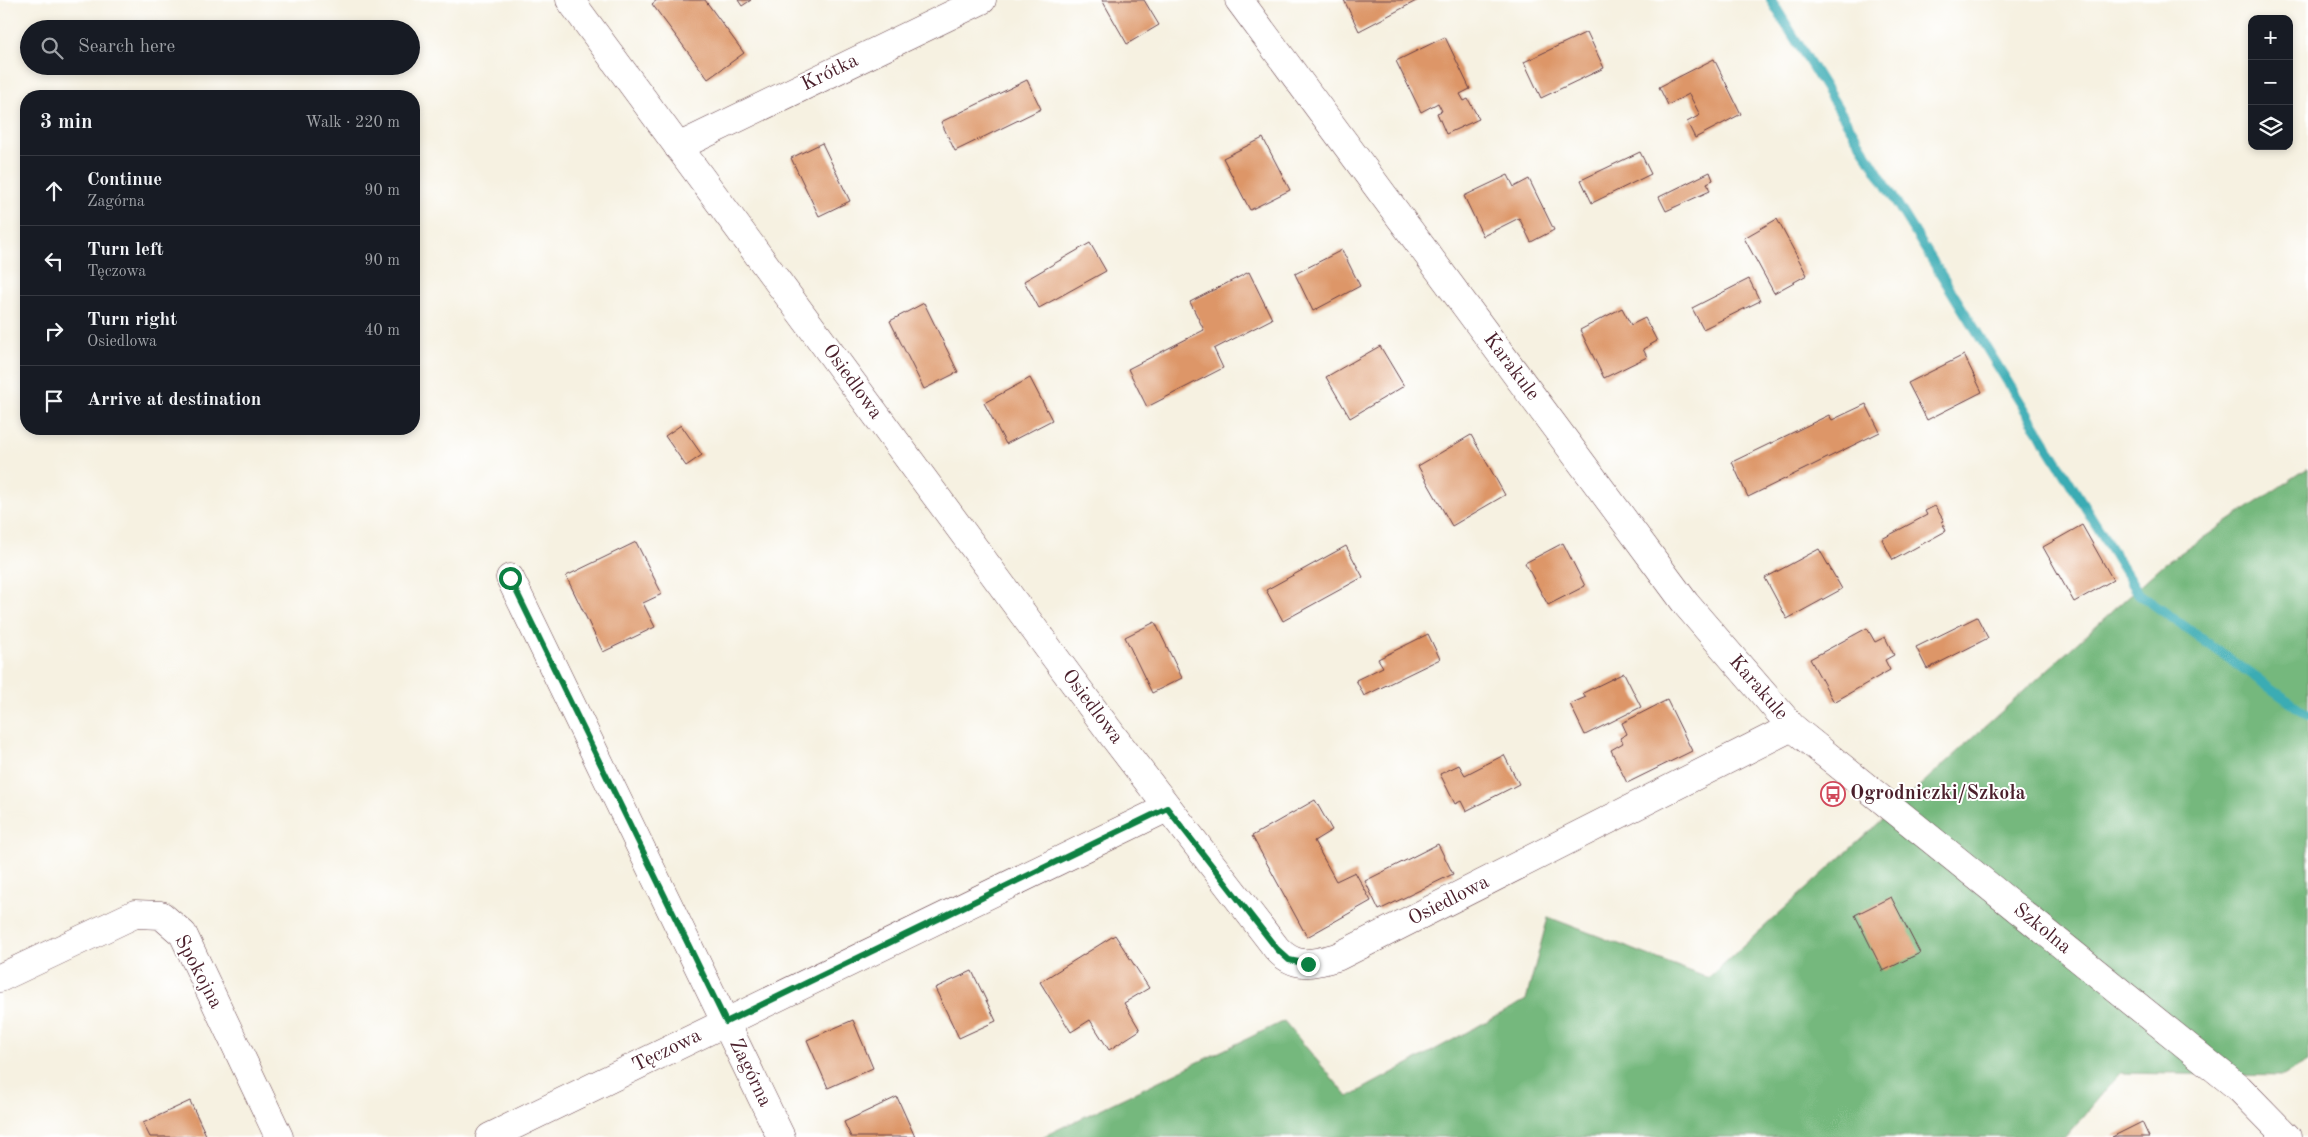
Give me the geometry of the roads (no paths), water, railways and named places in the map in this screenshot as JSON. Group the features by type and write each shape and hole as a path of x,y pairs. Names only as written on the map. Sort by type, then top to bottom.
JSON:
{"street":[{"name":"Osiedlowa","path":"570,0 1167,808 1277,949 1289,960 1308,964 1337,957 1792,727"},
{"name":"Krótka","path":"678,147 982,0"},
{"name":"Karakule","path":"1239,0 1686,604 1792,727"},
{"name":"Zagórna","path":"510,578 781,1137"},
{"name":"Szkolna","path":"1792,727 2239,1088 2287,1137"},
{"name":"Tęczowa","path":"490,1137 1167,808"},
{"name":"Spokojna","path":"0,978 135,914 161,915 183,934 279,1137"}],"waterway":[{"path":"1771,0 2139,594 2308,715"}],"place":[{"name":"Ogrodniczki/Szkoła","path":"1833,794"}]}
